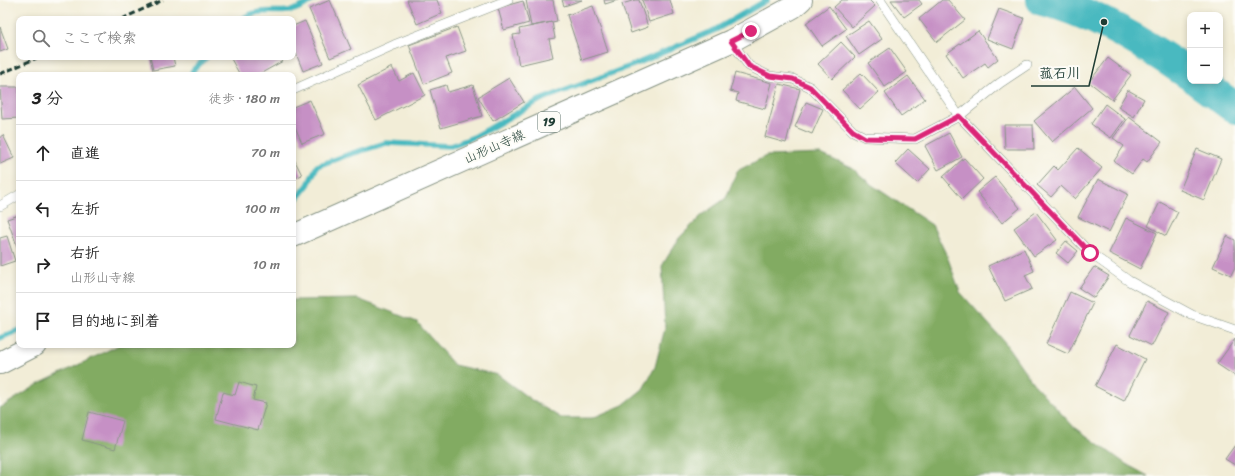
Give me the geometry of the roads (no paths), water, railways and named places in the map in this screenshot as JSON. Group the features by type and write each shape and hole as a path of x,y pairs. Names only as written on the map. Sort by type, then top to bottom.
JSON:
{"main road":[{"name":"山形山寺線","path":"296,235 731,41 787,11 801,0"},
{"path":"0,363 29,348"}],"lane":[{"path":"296,89 394,44 508,0"},
{"path":"880,0 959,116 1090,253 1129,281 1192,315 1235,330"},
{"path":"731,41 749,66 770,76 793,79 810,87 853,131 865,138 915,139 959,116 1000,83 1027,65"},
{"path":"0,206 16,197"}],"waterway":[{"path":"248,16 259,12 291,11 314,0"},
{"path":"296,199 308,185 317,166 386,143 451,146 476,136 540,100 636,64 715,30 767,0"},
{"path":"1042,0 1062,5 1100,21 1138,41 1187,73"},
{"path":"192,72 204,60"},
{"path":"1202,84 1235,108"},
{"path":"0,338 16,331"}],"railway":[{"path":"128,16 163,0"},
{"path":"0,74 32,60"}],"place":[{"name":"菰石川","path":"1104,22"}]}
